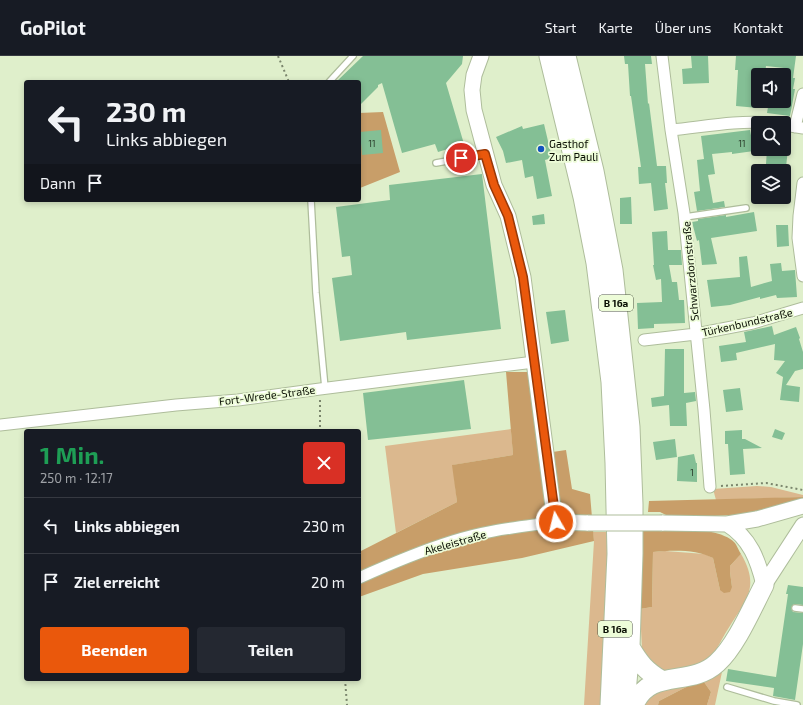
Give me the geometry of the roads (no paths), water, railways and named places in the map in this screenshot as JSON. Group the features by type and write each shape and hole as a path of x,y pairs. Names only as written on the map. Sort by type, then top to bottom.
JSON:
{"highway":[{"name":"B 16a","path":"553,58 594,171 613,270 625,376 630,427 633,504 630,647 625,705"},
{"name":"B 16a","path":"553,58 596,262 611,382 616,463 617,554 610,705"},
{"path":"634,705 637,698 644,690 661,680 691,677 706,672 717,663 731,647 764,585"},
{"path":"630,647 643,667 661,680"}],"street":[{"path":"481,56 474,75 472,90 474,110 494,185 508,216 523,277 556,522"},
{"name":"Schwarzdornstraße","path":"662,56 671,130 685,217 710,487"},
{"path":"794,127 803,94"},
{"path":"671,130 751,122"},
{"path":"803,183 798,238 803,276"},
{"name":"Türkenbundstraße","path":"644,340 696,334 753,323 803,308"},
{"name":"Fort-Wrede-Straße","path":"0,425 176,405 238,400 322,388 534,362"},
{"name":"Akeleistraße","path":"361,577 408,556 454,540 518,527 556,522 662,522 727,524 757,519 803,506"},
{"path":"727,524 737,530 750,546 759,566 764,585"},
{"path":"764,585 803,525"}],"lane":[{"path":"331,80 354,56"},
{"path":"436,163 485,154"},
{"path":"311,202 322,388"},
{"path":"685,217 746,208"},
{"path":"795,608 803,609"},
{"path":"727,687 774,701 797,705"}],"place":[{"name":"Gasthof Zum Pauli","path":"541,149"}]}
